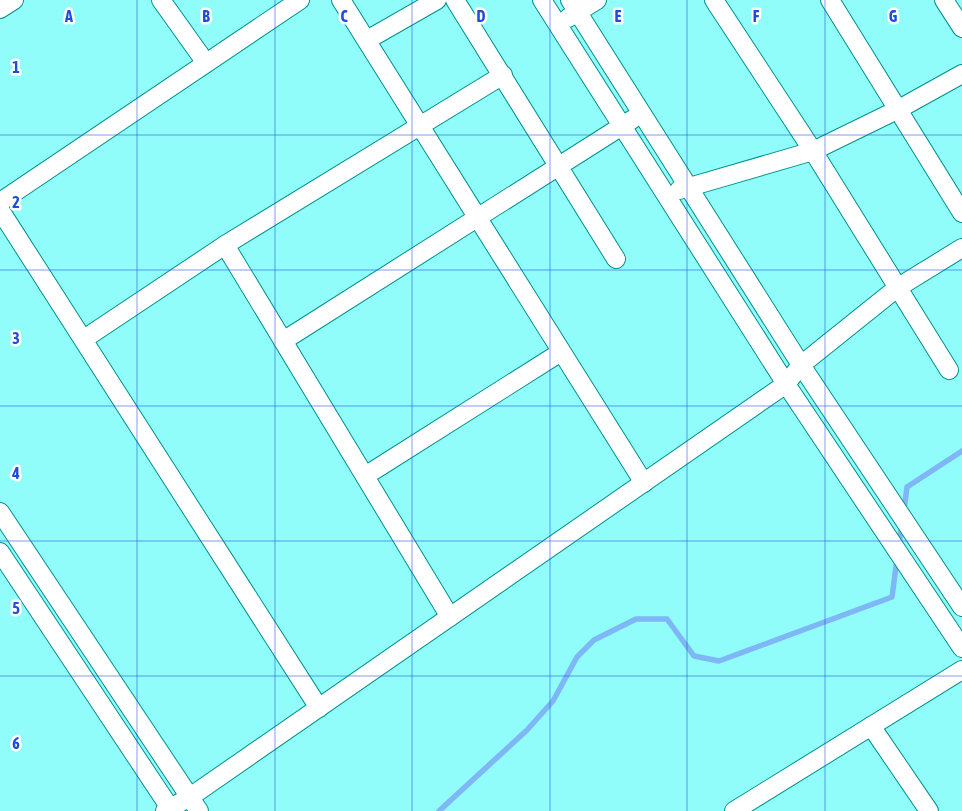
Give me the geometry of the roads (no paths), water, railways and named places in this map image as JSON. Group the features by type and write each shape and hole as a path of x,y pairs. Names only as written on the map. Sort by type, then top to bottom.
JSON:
{"street":[{"path":"0,9 14,0"},
{"path":"161,0 206,63"},
{"path":"341,0 644,483"},
{"path":"367,40 437,0"},
{"path":"455,0 616,259"},
{"path":"542,0 666,192 786,384 962,648"},
{"path":"557,24 574,6 598,0"},
{"path":"714,0 813,151 949,370"},
{"path":"830,0 962,213"},
{"path":"944,0 962,28"},
{"path":"0,202 206,63 289,3"},
{"path":"574,6 801,365 891,497 962,607"},
{"path":"666,192 813,151 899,109 962,74"},
{"path":"84,339 225,245 503,75"},
{"path":"283,341 642,113"},
{"path":"0,210 319,708"},
{"path":"225,245 450,617"},
{"path":"0,552 169,810 194,804 319,708 786,384 801,365 897,288 962,248"},
{"path":"365,476 561,352"},
{"path":"0,512 194,804"},
{"path":"734,811 962,670"},
{"path":"871,726 929,811"}],"waterway":[{"path":"904,510 907,487 962,451"},
{"path":"899,544 902,524"},
{"path":"439,811 527,730 553,701 577,657 594,640 636,619 667,619 694,656 719,661 892,597 897,559"}]}
